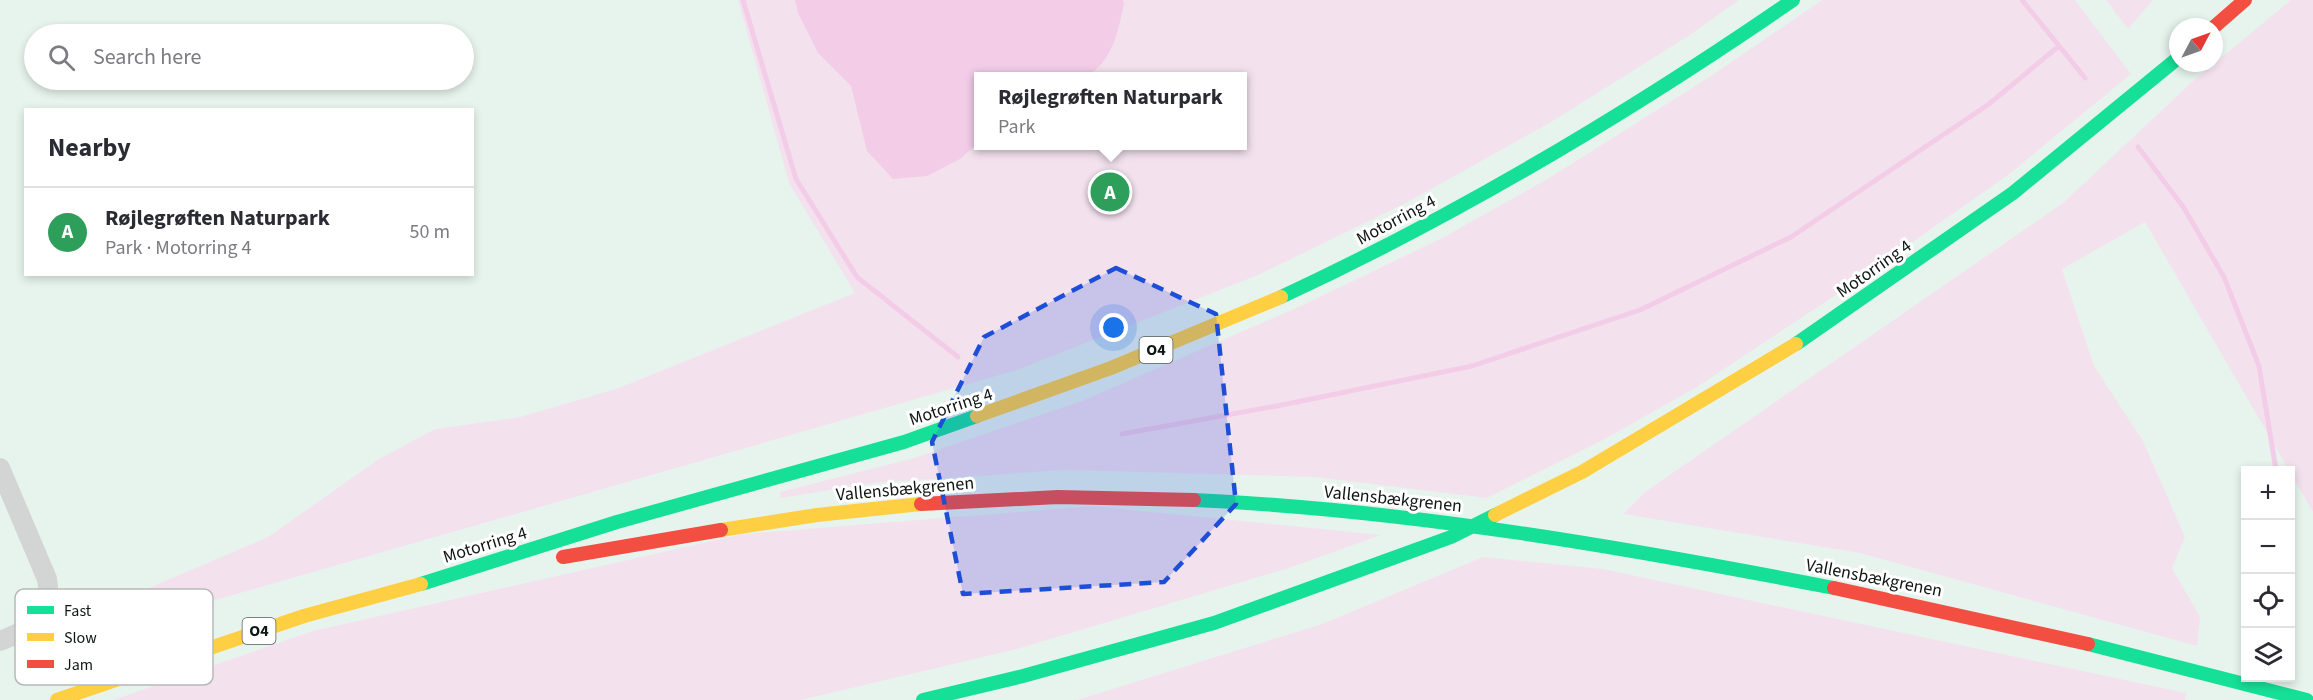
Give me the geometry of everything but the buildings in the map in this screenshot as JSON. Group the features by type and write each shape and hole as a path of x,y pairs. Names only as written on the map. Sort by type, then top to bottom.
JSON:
{"highway":[{"name":"Motorring 4","path":"213,646 304,615 464,572 617,522 915,438 1101,372 1253,310 1354,262 1492,190 1665,87 1793,0"},
{"path":"2223,19 2245,0"},
{"name":"Motorring 4","path":"923,700 1023,676 1214,623 1451,537 1582,472 1785,352 1887,283 2013,193 2169,65"},
{"name":"Vallensbækgrenen","path":"464,572 812,516 960,501 1090,497 1216,499 1481,526 1609,547 1936,608 2109,649 2307,700"},
{"name":"Motorring 4","path":"57,700 101,685"}],"street":[{"path":"0,468 47,579 49,589"},
{"path":"0,641 15,635"}],"highlighted area":[{"path":"1116,268 1216,314 1236,504 1164,582 963,594 932,442 984,337"}],"shaded area":[{"path":"738,0 1739,0 1690,35 1551,122 1408,202 1258,275 1017,370 213,601 213,589 147,589 268,537 379,459 435,429 520,417 616,389 855,293 789,183"},
{"path":"795,0 1123,0 1124,4 1113,45 1102,63 1092,72 974,72 974,147 960,159 927,176 893,179 867,151 851,86 818,53 798,13"},
{"path":"1822,0 2075,0 2131,74 2008,175 1857,281 1697,387 1603,440 1487,498 1315,477 1064,470 873,483 781,498 780,492 914,458 1084,400 1303,305 1444,237 1549,178 1711,76"},
{"path":"2106,0 2153,0 2128,29"},
{"path":"2291,0 2313,0 2313,512 2295,481 2295,466 2286,466 2145,222 2062,269 2094,366 2143,441 2185,537 2172,568 2200,617 2197,646 1860,553 1623,514 1645,492 2063,203 2204,72 2223,72 2223,56"},
{"path":"1093,506 1381,535 1289,568 1017,649 801,700 113,700 156,685 213,685 213,666 313,631 743,534"},
{"path":"1483,557 1603,569 2186,693 2185,700 1077,700 1322,624"}],"waterway":[{"path":"743,0 796,179 857,277 958,357"},
{"path":"2022,0 2085,78"},
{"path":"1122,434 1282,405 1472,366 1640,310 1791,237 1989,104 2059,46"},
{"path":"2138,147 2184,208 2224,277 2259,366 2275,466"}],"traffic: fast":[{"path":"1281,297 1414,231 1543,159 1669,82 1793,0"},
{"path":"1796,344 2013,193 2169,65"},
{"path":"421,584 617,522 904,442 977,416"},
{"path":"1194,500 1275,505 1436,521 1675,558 1834,588"},
{"path":"923,700 1023,676 1214,623 1451,537 1495,515"},
{"path":"2088,644 2307,700"}],"traffic: slow":[{"path":"977,416 1111,368 1281,297"},
{"path":"1495,515 1582,472 1796,344"},
{"path":"721,530 817,515 921,504"},
{"path":"213,647 304,616 421,584"},
{"path":"57,700 101,685"}],"traffic: jam":[{"path":"2223,19 2245,0"},
{"path":"921,504 1058,497 1194,500"},
{"path":"563,557 721,530"},
{"path":"1834,588 2088,644"}],"place":[{"name":"Røjlegrøften Naturpark","path":"1110,192"}]}
